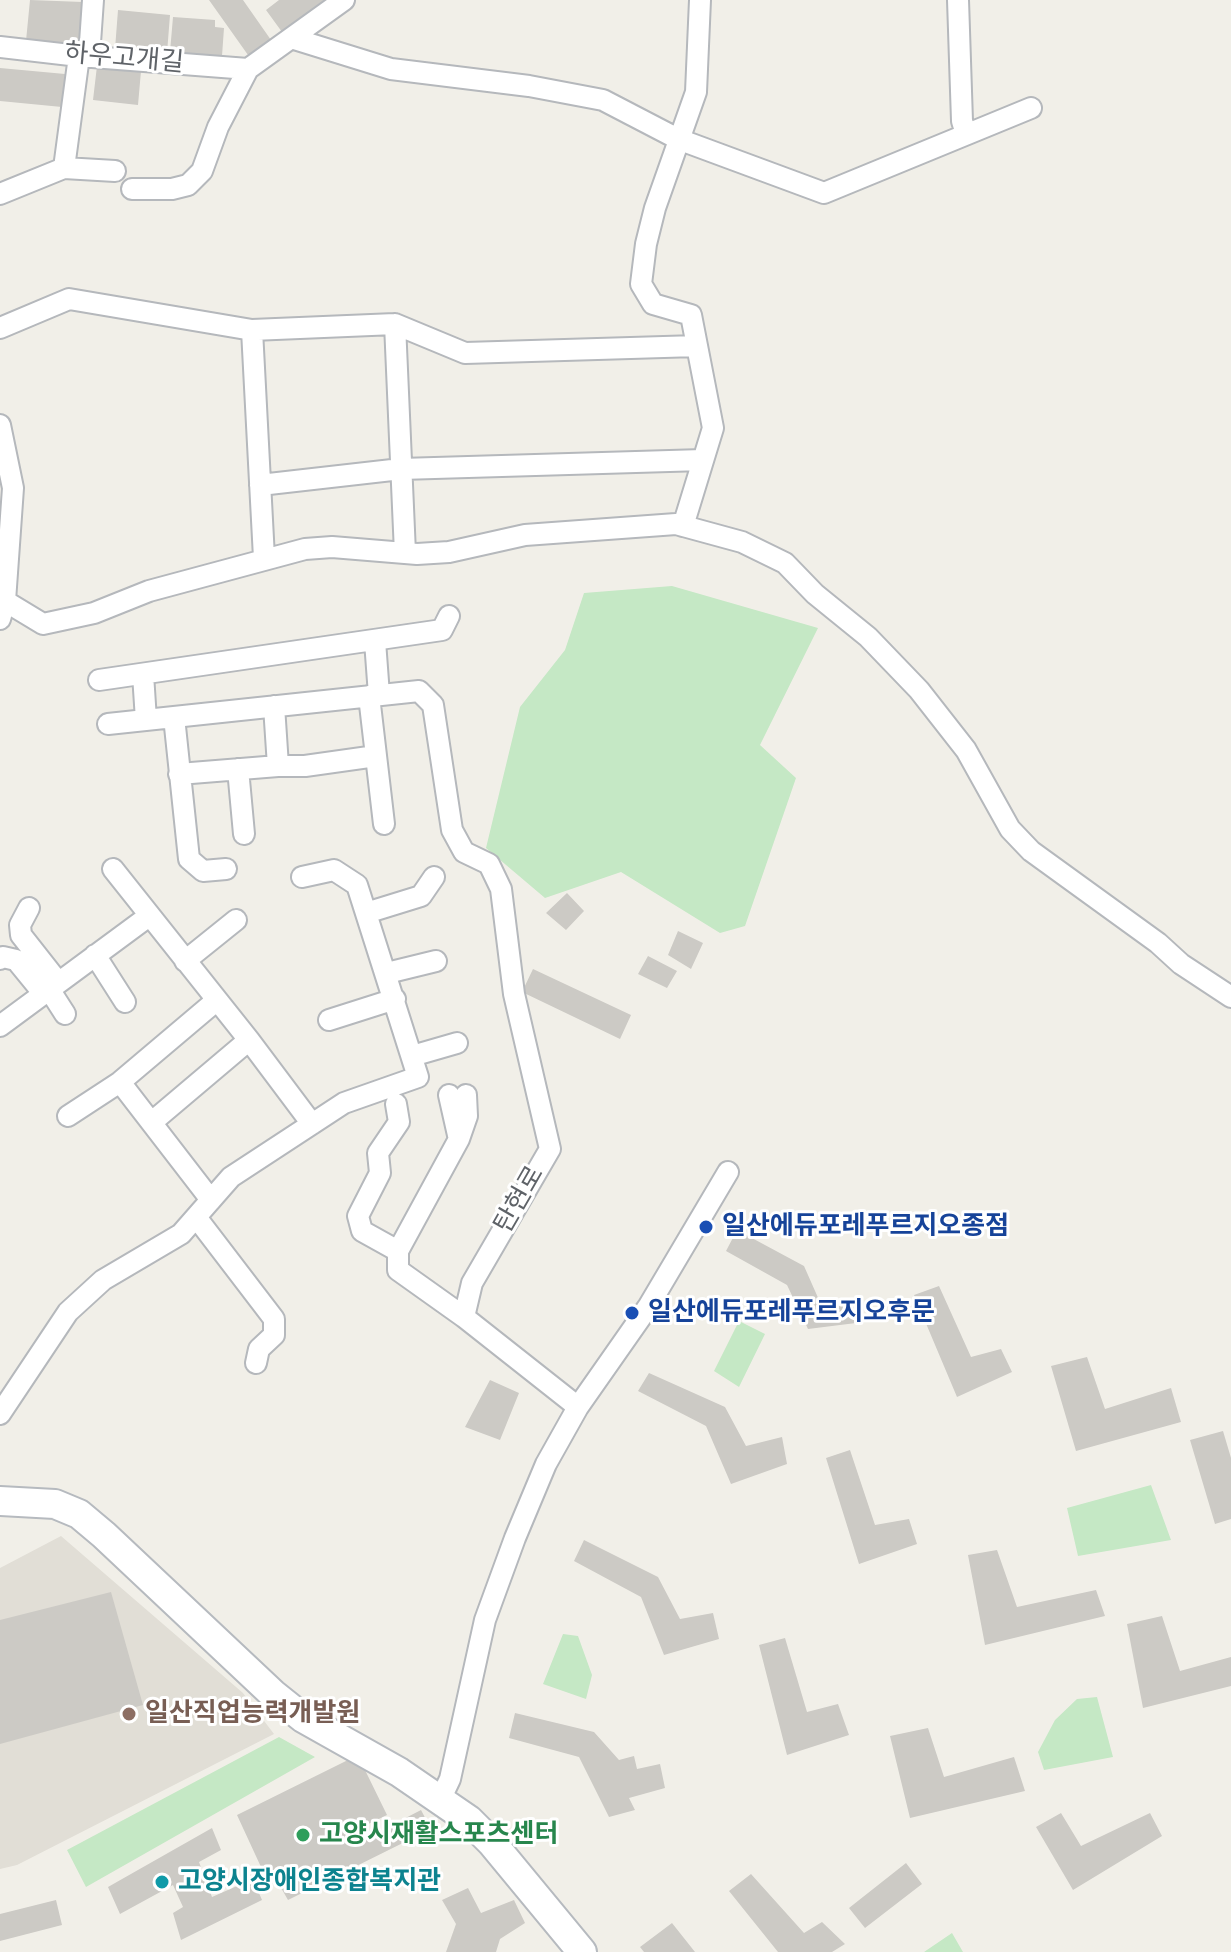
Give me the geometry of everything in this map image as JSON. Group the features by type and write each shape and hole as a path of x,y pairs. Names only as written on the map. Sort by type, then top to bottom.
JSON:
{"main road":[{"path":"0,1501 55,1504 79,1514 273,1694 303,1718 441,1798 469,1820 492,1843 582,1952"}],"street":[{"path":"64,168 93,0"},
{"path":"132,189 172,189 188,185 202,171 218,127 248,69 344,0"},
{"path":"683,526 713,428 691,315 653,304 641,284 652,220 696,92 700,0"},
{"path":"958,0 962,121 966,134"},
{"path":"291,38 391,69 529,86 603,100 678,139 824,193 1031,108"},
{"name":"하우고개길","path":"0,47 84,57 248,69"},
{"path":"0,194 64,168 115,171"},
{"path":"0,328 69,299 252,330 395,324 465,353 697,346"},
{"path":"395,324 405,553"},
{"path":"252,330 264,558"},
{"path":"0,425 13,488 3,610 43,624 94,613 149,591 305,549 332,547 405,553 449,552 525,535 676,524 742,542 785,563 815,594 868,637 919,690 966,750 1010,829 1031,851 1158,943 1181,964 1231,997"},
{"path":"260,485 401,469 703,460"},
{"path":"99,680 442,630 449,616"},
{"path":"375,641 376,756 384,824"},
{"path":"143,674 146,720"},
{"name":"탄현로","path":"374,696 419,691 433,705 452,830 464,852 489,864 501,889 514,994 550,1149 472,1283 464,1317"},
{"path":"108,724 374,696"},
{"path":"274,706 278,766 274,766"},
{"path":"174,717 189,859 203,871 226,869"},
{"path":"179,774 305,766 376,756"},
{"path":"238,769 244,834"},
{"path":"113,869 312,1124"},
{"path":"0,1414 68,1312 103,1280 181,1234 231,1177 344,1103 418,1077 357,885 334,870 302,877"},
{"path":"366,913 421,896 434,877"},
{"path":"29,908 20,925 21,935 65,1014"},
{"path":"0,1026 149,916"},
{"path":"185,961 236,920"},
{"path":"95,955 125,1002"},
{"path":"0,959 16,960 50,988"},
{"path":"387,973 436,961"},
{"path":"329,1020 395,999"},
{"path":"68,1116 120,1082 217,1000"},
{"path":"152,1122 249,1040"},
{"path":"412,1056 457,1043"},
{"path":"120,1082 211,1200"},
{"path":"458,1095 467,1116 459,1139 398,1251 398,1270 464,1317 578,1407"},
{"path":"396,1104 399,1122 378,1153 380,1173 358,1216 362,1231 398,1251"},
{"path":"441,1798 450,1779 490,1606 546,1464 578,1407 648,1307 728,1172"},
{"path":"196,1217 274,1319 274,1335 259,1349 256,1363"}],"shaded area":[{"name":"일산직업능력개발원","path":"61,1536 243,1693 274,1734 17,1865 0,1869 0,1568"}],"green space":[{"path":"672,586 818,628 760,745 796,778 745,926 720,933 621,872 545,898 486,848 520,707 565,650 584,593"},
{"path":"739,1321 765,1334 739,1387 714,1371"},
{"path":"1151,1485 1171,1540 1078,1556 1067,1508"},
{"path":"563,1634 578,1636 592,1675 586,1699 543,1684"},
{"path":"1097,1697 1113,1757 1044,1770 1038,1752 1055,1720 1077,1699"},
{"path":"279,1737 315,1757 86,1887 67,1850"},
{"path":"952,1933 963,1952 924,1952"}],"building":[{"path":"30,0 83,2 79,45 26,41"},
{"path":"209,0 243,0 271,40 248,55"},
{"path":"279,0 327,0 282,32 266,10"},
{"path":"118,10 170,15 167,53 115,49"},
{"path":"173,17 215,20 215,27 224,28 222,56 170,52"},
{"path":"97,66 141,71 138,105 93,100"},
{"path":"0,68 65,74 62,107 0,101"},
{"path":"567,893 584,911 566,930 546,913"},
{"path":"678,931 703,943 691,969 668,955"},
{"path":"648,956 677,971 667,988 638,974"},
{"path":"533,969 631,1015 620,1039 522,992"},
{"path":"737,1230 804,1266 823,1309 852,1302 856,1323 808,1329 787,1285 726,1251"},
{"path":"939,1286 971,1357 1001,1349 1012,1372 957,1397 914,1295"},
{"path":"1087,1357 1105,1409 1171,1388 1181,1422 1076,1451 1051,1366"},
{"path":"649,1373 725,1407 746,1446 782,1437 787,1464 731,1484 706,1426 638,1391"},
{"path":"490,1380 519,1393 500,1440 465,1427"},
{"path":"1223,1431 1231,1458 1231,1519 1215,1524 1190,1440"},
{"path":"850,1450 875,1525 909,1519 917,1544 859,1564 826,1458"},
{"path":"584,1540 658,1577 680,1619 713,1613 719,1639 664,1655 641,1597 574,1561"},
{"path":"997,1550 1017,1607 1096,1590 1105,1616 985,1645 968,1555"},
{"path":"111,1592 143,1705 0,1744 0,1620"},
{"path":"1162,1616 1180,1671 1231,1657 1231,1686 1143,1708 1127,1624"},
{"path":"785,1638 807,1712 838,1704 849,1735 787,1755 759,1645"},
{"path":"515,1713 594,1732 619,1760 634,1756 637,1769 660,1764 665,1788 629,1798 635,1810 609,1817 579,1757 509,1738"},
{"path":"928,1728 944,1777 1014,1757 1025,1791 910,1818 890,1736"},
{"name":"고양시재활스포츠센터","path":"348,1760 365,1770 387,1815 358,1829 363,1840 421,1810 431,1829 288,1900 268,1865 261,1867 237,1815"},
{"path":"1061,1813 1081,1846 1150,1813 1162,1836 1073,1890 1036,1827"},
{"name":"고양시장애인종합복지관","path":"212,1828 221,1850 199,1862 212,1897 253,1879 262,1900 181,1940 173,1913 183,1907 173,1885 120,1914 108,1887"},
{"path":"906,1863 922,1884 865,1928 849,1908"},
{"path":"751,1874 804,1933 822,1922 845,1944 832,1952 778,1952 729,1891"},
{"path":"468,1888 481,1913 514,1900 525,1923 500,1939 496,1952 446,1952 456,1924 442,1900"},
{"path":"56,1900 62,1925 0,1941 0,1914"},
{"path":"672,1923 695,1952 644,1952 640,1947"}],"place":[{"name":"일산에듀포레푸르지오종점","path":"706,1227"},
{"name":"일산에듀포레푸르지오후문","path":"632,1313"},
{"name":"일산직업능력개발원","path":"129,1714"},
{"name":"고양시재활스포츠센터","path":"303,1835"},
{"name":"고양시장애인종합복지관","path":"162,1882"}]}
